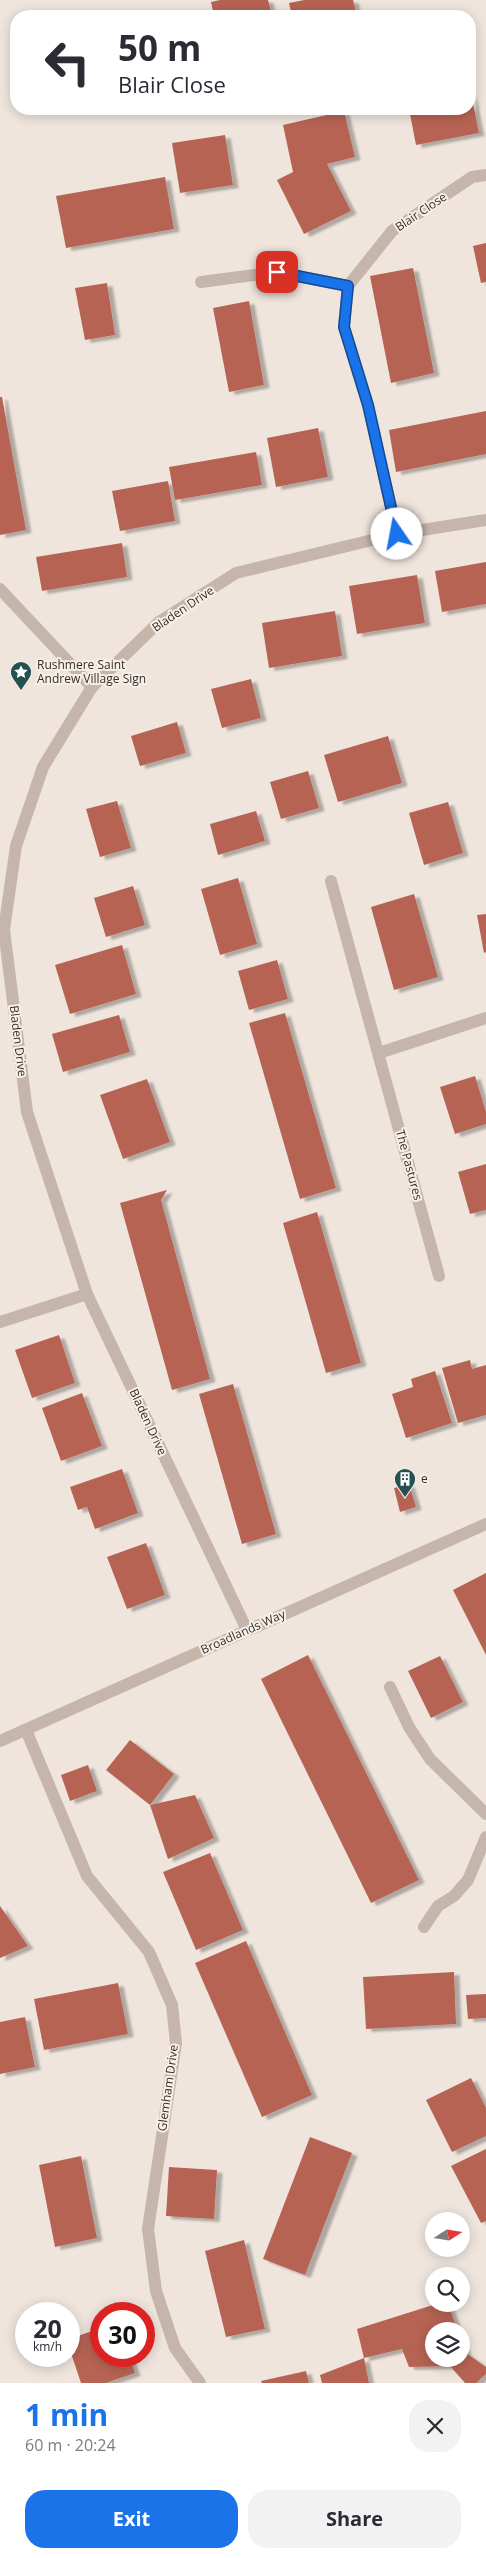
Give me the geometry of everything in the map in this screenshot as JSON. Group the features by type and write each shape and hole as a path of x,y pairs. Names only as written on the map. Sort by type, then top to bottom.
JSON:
{"street":[{"name":"Blair Close","path":"348,286 392,231 472,177 486,175"},
{"path":"201,282 277,272 348,286 344,327 368,405 397,534"},
{"name":"Bladen Drive","path":"247,1630 88,1294 27,1112 4,930 16,846 43,766 92,686 159,622 236,573 397,534 486,520"},
{"path":"0,589 92,686"},
{"name":"The Pastures","path":"331,881 439,1276"},
{"path":"379,1053 486,1018"},
{"path":"0,1322 88,1294"},
{"name":"Broadlands Way","path":"0,1741 486,1524"},
{"path":"390,1687 409,1727 430,1759 486,1814"},
{"name":"Glemham Drive","path":"26,1730 87,1876 149,1952 172,2006 176,2043 148,2230 156,2291 175,2348 200,2383"},
{"path":"424,1927 438,1906 454,1896 468,1880 486,1837"}],"building":[{"path":"220,0 268,0 270,10 213,10 211,2"},
{"path":"304,0 353,0 356,10 291,10 289,3"},
{"path":"327,115 345,115 355,157 327,164 351,211 304,234 277,180 293,172 283,125"},
{"path":"410,115 475,115 479,133 416,145"},
{"path":"225,135 233,185 180,193 172,143"},
{"path":"165,177 174,229 66,248 56,196"},
{"path":"486,243 486,282 481,283 473,246"},
{"path":"413,268 434,373 391,383 370,276"},
{"path":"107,283 115,335 85,340 75,288"},
{"path":"249,301 264,385 229,392 213,308"},
{"path":"0,397 2,397 26,530 0,535"},
{"path":"486,411 486,454 396,472 389,430"},
{"path":"318,428 328,477 276,487 267,438"},
{"path":"256,452 262,485 175,500 169,467"},
{"path":"168,481 175,521 120,531 112,491"},
{"path":"122,543 127,577 42,591 36,557"},
{"path":"486,562 486,604 442,612 435,571"},
{"path":"417,575 425,623 357,634 349,586"},
{"path":"335,611 342,656 269,668 262,623"},
{"path":"251,679 261,718 222,728 211,689"},
{"path":"177,722 186,753 140,766 131,736"},
{"path":"388,736 402,783 338,802 324,755"},
{"path":"308,771 319,808 281,819 270,782"},
{"path":"117,801 131,848 100,857 86,809"},
{"path":"448,802 463,853 424,865 409,813"},
{"path":"256,811 265,841 218,855 210,824"},
{"path":"238,878 257,944 220,955 201,889"},
{"path":"133,886 145,925 106,937 94,898"},
{"path":"414,894 438,977 394,990 371,907"},
{"path":"486,914 486,952 484,953 477,915"},
{"path":"122,945 136,994 70,1014 55,965"},
{"path":"277,960 288,999 249,1010 238,971"},
{"path":"285,1013 336,1188 300,1199 249,1023"},
{"path":"119,1015 130,1052 63,1072 52,1034"},
{"path":"475,1076 486,1112 486,1124 455,1134 440,1087"},
{"path":"147,1079 170,1142 123,1159 100,1095"},
{"path":"486,1164 486,1210 470,1214 458,1172"},
{"path":"167,1190 161,1200 210,1379 172,1390 120,1203"},
{"path":"317,1212 361,1363 326,1373 283,1223"},
{"path":"59,1335 75,1383 32,1398 15,1350"},
{"path":"470,1360 472,1369 486,1365 486,1415 458,1423 442,1368"},
{"path":"435,1371 452,1423 406,1438 392,1394 413,1387 411,1379"},
{"path":"233,1384 276,1534 242,1544 199,1394"},
{"path":"82,1393 102,1446 61,1461 42,1408"},
{"path":"122,1469 138,1513 95,1529 87,1507 78,1510 70,1487"},
{"name":"e","path":"409,1484 416,1507 400,1512 394,1488"},
{"path":"146,1543 165,1595 127,1609 107,1557"},
{"path":"486,1573 486,1655 453,1590"},
{"path":"308,1655 419,1880 371,1903 261,1679"},
{"path":"440,1656 463,1702 431,1718 408,1671"},
{"path":"130,1740 174,1774 150,1805 106,1770"},
{"path":"88,1765 97,1791 70,1801 61,1775"},
{"path":"195,1795 214,1838 168,1859 150,1805"},
{"path":"210,1853 243,1930 196,1950 163,1872"},
{"path":"0,1906 28,1946 0,1958"},
{"path":"246,1941 312,2095 262,2117 195,1963"},
{"path":"454,1972 456,2024 366,2029 363,1977"},
{"path":"118,1983 128,2034 44,2050 34,1999"},
{"path":"486,1994 486,2018 468,2019 466,1995"},
{"path":"25,2017 35,2067 0,2074 0,2022"},
{"path":"471,2078 486,2108 486,2136 452,2152 426,2100"},
{"path":"310,2137 352,2153 305,2275 263,2259"},
{"path":"486,2149 486,2221 481,2223 451,2166"},
{"path":"81,2156 97,2238 55,2247 39,2165"},
{"path":"169,2167 217,2170 214,2219 166,2216"},
{"path":"244,2240 265,2329 226,2337 205,2251"},
{"path":"425,2307 425,2312 451,2312 455,2322 425,2322 425,2367 409,2367 402,2349 364,2358 357,2329"},
{"path":"90,2332 90,2367 133,2367 135,2373 106,2383 81,2383 76,2367 80,2367 80,2335"},
{"path":"470,2356 486,2367 486,2374 476,2383 465,2383 451,2367 470,2367"},
{"path":"364,2358 369,2383 322,2383 320,2375"},
{"path":"306,2371 309,2383 262,2383 261,2381"}],"place":[{"name":"Rushmere Saint Andrew Village Sign","path":"21,691"},
{"name":"e","path":"405,1498"}],"route":[{"path":"277,272 348,286 344,327 368,405 397,534"}]}
